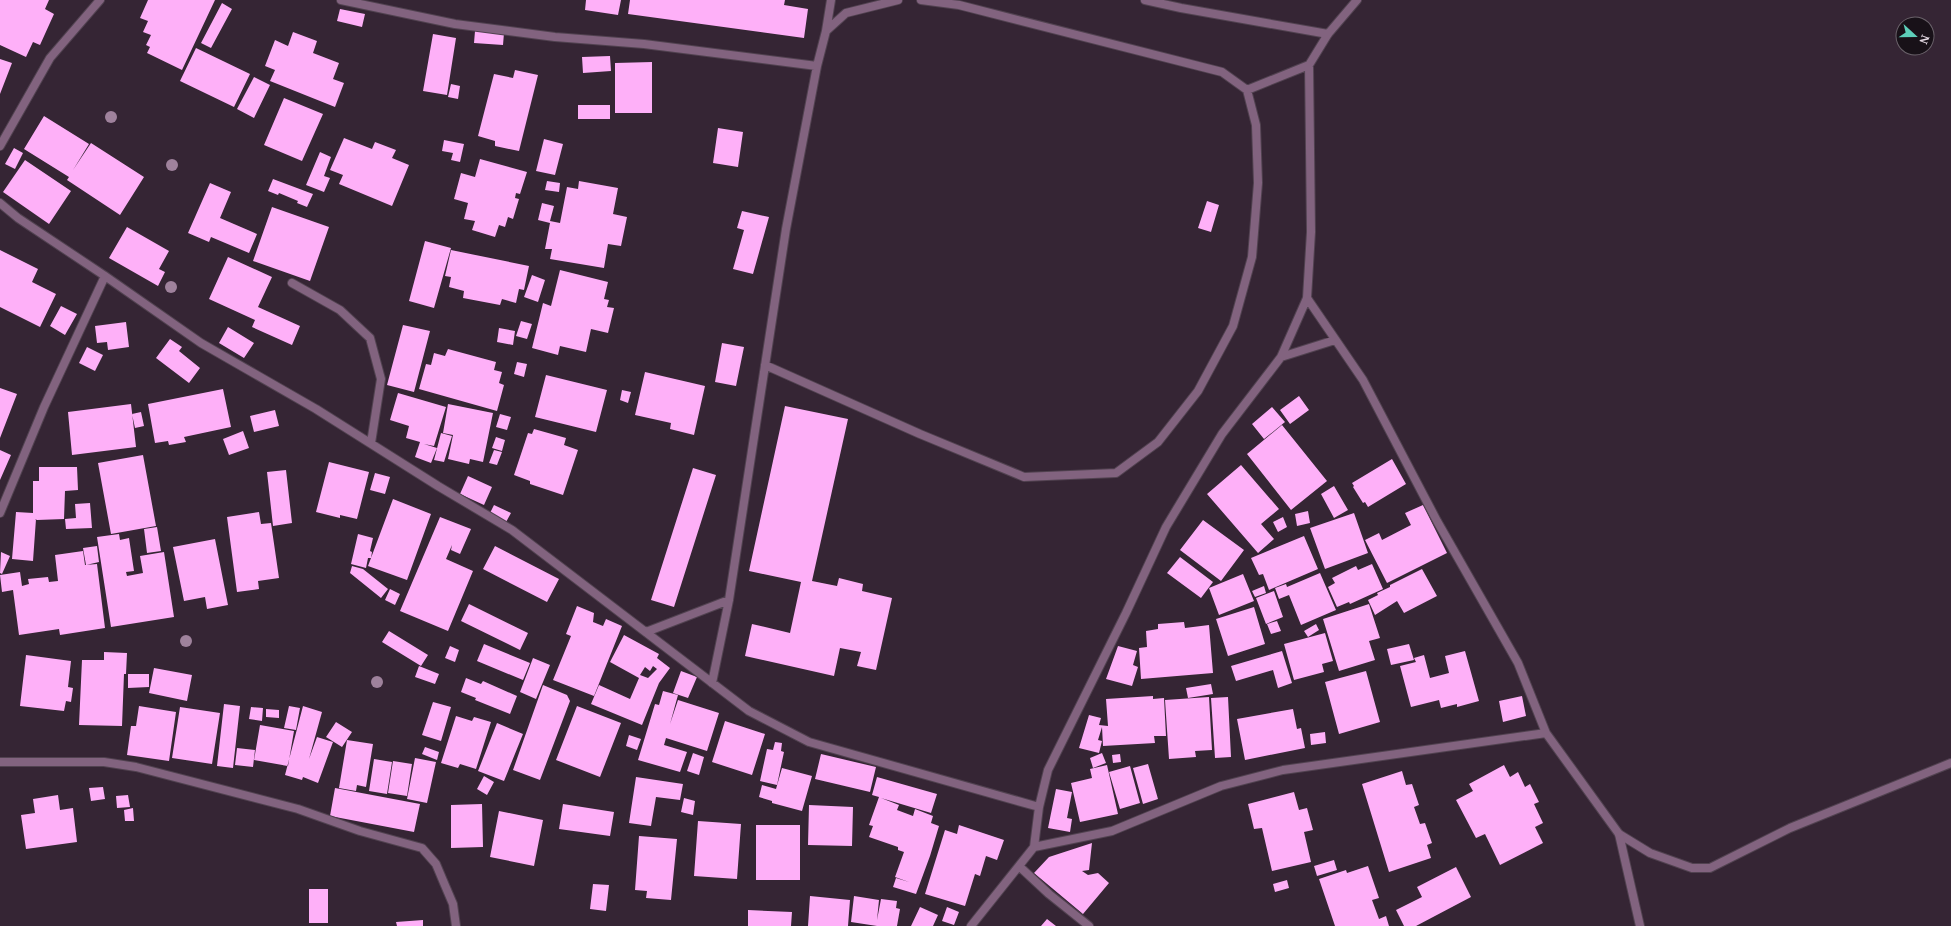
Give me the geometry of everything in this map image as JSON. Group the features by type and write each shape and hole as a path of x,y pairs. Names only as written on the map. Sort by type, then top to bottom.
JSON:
{"street":[{"path":"0,146 50,58 100,0"},
{"path":"341,0 463,25 555,37 644,44 816,66"},
{"path":"712,683 729,600 786,229 816,66 826,32 831,0"},
{"path":"826,32 846,13 898,0"},
{"path":"766,365 920,434 1024,477 1116,473 1158,442 1198,391 1233,326 1252,257 1258,183 1256,125 1247,90 1222,72 959,5 921,0"},
{"path":"1145,0 1181,8 1328,34"},
{"path":"971,926 1020,867 1034,847 1039,807 1048,770 1126,613 1166,527 1222,434 1280,357 1307,298 1312,232 1309,65 1328,34 1358,0"},
{"path":"1247,90 1309,65"},
{"path":"0,203 18,218 201,343 371,442 438,486 512,530 749,711 808,742 1039,807"},
{"path":"0,513 44,407 105,276"},
{"path":"292,283 340,310 370,338 381,379 371,442"},
{"path":"1307,298 1363,380 1437,521 1518,663 1546,733 1619,834 1650,853 1692,868 1710,868 1790,828 1951,763"},
{"path":"1280,357 1335,340"},
{"path":"646,632 729,600"},
{"path":"1034,847 1112,831 1221,786 1284,770 1546,733"},
{"path":"0,762 104,762 136,767 298,809 360,831 422,848 436,864 453,904 456,926"},
{"path":"1619,834 1640,926"},
{"path":"1020,867 1049,894 1089,926"}],"building":[{"path":"0,0 49,0 45,9 54,14 40,45 33,42 26,57 0,45"},
{"path":"148,0 215,0 182,70 147,53 150,47 146,45 151,35 143,32 148,21 140,18"},
{"path":"586,0 621,0 618,15 585,10"},
{"path":"630,0 785,0 784,5 808,9 804,38 628,14"},
{"path":"222,3 232,9 211,48 201,43"},
{"path":"340,9 365,14 362,27 337,21"},
{"path":"475,31 504,33 503,45 474,43"},
{"path":"293,32 317,41 313,53 339,63 333,79 344,83 335,107 270,81 275,70 265,66 275,40 288,46"},
{"path":"433,34 456,38 447,95 423,91"},
{"path":"196,48 250,74 234,107 180,81"},
{"path":"610,56 611,71 583,73 582,57"},
{"path":"0,59 12,63 0,94"},
{"path":"652,62 652,113 615,113 615,63"},
{"path":"515,70 538,75 519,151 495,146 495,141 478,136 494,74 513,78"},
{"path":"254,77 270,85 254,118 237,109"},
{"path":"451,84 460,86 458,99 448,97"},
{"path":"284,98 323,114 302,161 264,145"},
{"path":"578,105 610,105 610,119 578,119"},
{"path":"44,116 89,144 73,170 91,143 144,177 120,215 67,180 69,177 24,149"},
{"path":"718,128 743,132 738,167 713,163"},
{"path":"344,138 372,149 375,142 396,150 392,158 409,165 392,206 339,184 343,175 330,170"},
{"path":"544,139 563,144 555,175 536,171"},
{"path":"444,140 464,144 460,162 451,160 453,153 442,151"},
{"path":"14,148 23,153 15,169 5,164"},
{"path":"320,152 331,157 324,176 330,178 324,192 306,185"},
{"path":"480,159 527,172 520,194 516,193 515,198 519,199 513,219 508,217 505,227 499,225 495,237 472,230 475,221 464,219 468,203 454,199 461,173 475,177"},
{"path":"25,160 71,191 49,224 3,192"},
{"path":"273,179 313,194 307,207 297,203 298,201 279,193 278,195 268,191"},
{"path":"547,181 560,183 559,192 545,190"},
{"path":"579,181 618,188 613,214 627,217 621,246 608,244 604,268 550,259 552,249 545,249 550,223 538,220 542,203 554,206 550,221 560,223 567,187 578,189"},
{"path":"210,183 231,192 220,218 257,234 249,253 211,237 209,242 188,233"},
{"path":"1207,201 1219,205 1211,232 1198,228"},
{"path":"272,207 329,227 310,281 253,261"},
{"path":"742,211 769,217 753,274 733,269 744,230 737,228"},
{"path":"127,227 169,251 159,269 165,272 158,286 109,258"},
{"path":"425,241 451,248 434,308 409,301"},
{"path":"0,250 38,269 32,282 56,294 40,327 0,307"},
{"path":"451,250 529,266 524,290 519,289 516,303 502,299 500,305 463,298 464,291 449,287 451,277 445,276"},
{"path":"228,257 272,277 258,307 300,326 292,345 252,327 255,320 209,299"},
{"path":"560,270 608,282 604,299 609,300 607,307 614,308 608,333 591,329 586,352 560,346 558,355 532,348 543,303 551,306"},
{"path":"532,275 545,280 538,302 524,297"},
{"path":"61,306 77,314 65,335 50,326"},
{"path":"521,321 532,324 527,339 516,336"},
{"path":"126,322 129,347 108,350 107,342 97,343 95,326"},
{"path":"403,325 430,331 414,392 387,385"},
{"path":"228,327 254,343 244,358 219,343"},
{"path":"499,328 515,331 513,345 497,342"},
{"path":"170,339 182,347 179,351 200,368 189,383 156,358"},
{"path":"722,343 744,347 736,386 715,382"},
{"path":"87,347 103,355 95,371 79,363"},
{"path":"448,349 496,362 494,370 502,372 499,383 504,385 497,411 419,389 426,364 431,365 434,353 445,356"},
{"path":"517,362 527,364 524,377 514,374"},
{"path":"645,372 705,386 694,435 670,429 671,423 635,415"},
{"path":"546,375 607,390 596,432 535,417"},
{"path":"0,388 17,394 0,438"},
{"path":"223,389 231,427 184,437 186,442 169,445 168,441 155,443 148,404"},
{"path":"622,390 631,392 628,403 620,400"},
{"path":"398,393 446,407 434,446 424,444 437,448 431,463 415,457 420,442 406,438 409,426 390,420"},
{"path":"1299,396 1309,410 1290,424 1280,410"},
{"path":"131,404 136,447 72,455 68,412"},
{"path":"448,404 493,413 483,462 470,459 469,464 448,459 453,435 443,433"},
{"path":"785,406 848,419 812,581 837,586 839,578 863,584 862,591 892,598 876,670 857,666 861,652 840,648 834,676 745,656 752,624 790,633 801,582 749,571"},
{"path":"1272,407 1285,422 1264,439 1252,424"},
{"path":"275,410 279,426 254,432 250,416"},
{"path":"141,412 144,426 135,428 132,414"},
{"path":"500,414 511,417 507,430 496,427"},
{"path":"1282,425 1327,481 1291,510 1247,454"},
{"path":"534,429 566,438 564,445 578,450 563,495 530,484 530,481 514,475 528,433 532,434"},
{"path":"243,431 249,448 229,455 223,439"},
{"path":"441,433 452,436 444,462 434,460"},
{"path":"496,437 505,440 502,451 492,448"},
{"path":"0,450 11,455 0,480"},
{"path":"494,450 502,452 497,465 489,463"},
{"path":"143,455 156,526 111,534 98,463"},
{"path":"1392,459 1406,484 1368,507 1365,502 1363,503 1352,483"},
{"path":"329,462 369,472 357,519 340,515 340,518 316,512"},
{"path":"1241,465 1279,509 1261,524 1274,539 1258,553 1207,494"},
{"path":"39,467 77,467 78,490 65,491 64,519 36,519 33,561 12,559 16,512 33,513 33,481 39,481"},
{"path":"693,468 716,475 674,607 651,600"},
{"path":"286,470 292,523 273,526 267,472"},
{"path":"375,473 390,477 385,494 370,490"},
{"path":"468,476 492,487 484,505 460,494"},
{"path":"1334,486 1348,510 1334,518 1321,494"},
{"path":"393,499 431,514 407,580 368,566"},
{"path":"90,503 92,528 66,529 65,519 76,518 75,504"},
{"path":"494,505 511,513 505,524 489,515"},
{"path":"1423,505 1447,553 1387,583 1365,540 1379,533 1382,540 1411,525 1405,513"},
{"path":"1308,511 1310,523 1297,526 1295,514"},
{"path":"259,512 261,524 271,523 279,578 258,581 259,589 237,592 227,517"},
{"path":"1354,513 1368,553 1325,569 1310,528"},
{"path":"440,517 471,529 460,554 451,550 452,545 446,559 473,571 448,631 400,611"},
{"path":"1283,517 1287,527 1278,532 1273,522"},
{"path":"1203,520 1244,550 1221,581 1180,550"},
{"path":"157,527 161,551 147,553 144,529"},
{"path":"119,534 120,540 129,538 134,571 126,572 127,576 143,573 140,556 164,552 174,617 111,627 97,537"},
{"path":"358,534 373,538 370,551 372,552 371,558 368,558 366,568 351,564"},
{"path":"1304,536 1318,569 1269,590 1263,574 1259,575 1251,558"},
{"path":"215,539 228,605 207,609 205,597 184,601 173,547"},
{"path":"97,546 99,562 86,565 83,548"},
{"path":"495,546 559,579 547,602 483,569"},
{"path":"83,551 85,565 97,564 105,628 60,635 59,629 19,635 13,590 2,592 0,575 20,572 22,586 29,584 28,579 48,577 49,582 58,581 55,555"},
{"path":"1,552 10,556 2,574 0,573"},
{"path":"1180,557 1213,582 1201,598 1167,573"},
{"path":"1372,564 1383,589 1350,604 1349,602 1337,607 1328,587 1335,583 1332,578 1356,566 1358,570"},
{"path":"352,566 363,569 388,589 381,598 350,573"},
{"path":"1422,569 1437,596 1404,613 1397,601 1375,615 1368,600 1378,595 1377,593 1390,587 1390,585"},
{"path":"1320,573 1336,610 1301,625 1289,595 1279,599 1275,588 1286,584 1287,587"},
{"path":"1243,574 1254,601 1219,615 1209,588"},
{"path":"1264,586 1266,593 1255,597 1252,591"},
{"path":"390,589 400,594 395,605 385,600"},
{"path":"1274,591 1283,617 1266,624 1256,598"},
{"path":"469,604 528,633 520,650 461,621"},
{"path":"1369,604 1380,638 1369,641 1375,660 1339,671 1323,619"},
{"path":"577,606 594,613 593,622 603,626 606,619 622,626 594,696 553,680 571,636 566,634"},
{"path":"1254,607 1265,644 1228,656 1216,619"},
{"path":"1277,621 1281,631 1271,634 1267,624"},
{"path":"1184,622 1185,628 1209,625 1213,673 1141,679 1139,648 1147,647 1146,631 1158,629 1158,624"},
{"path":"1316,624 1319,630 1308,637 1304,631"},
{"path":"389,631 428,655 421,666 382,642"},
{"path":"1325,633 1333,661 1322,664 1324,672 1294,680 1284,644"},
{"path":"624,635 659,654 657,658 670,668 659,683 642,725 591,704 599,685 630,699 639,678 610,662","holes":["653,666 657,669 648,678 640,675 645,667 650,671"]},
{"path":"484,644 530,663 523,680 477,661"},
{"path":"1409,644 1414,660 1391,665 1387,649"},
{"path":"450,646 459,650 455,662 445,658"},
{"path":"1118,646 1137,651 1133,665 1138,667 1132,686 1106,679"},
{"path":"1282,651 1292,683 1278,688 1273,670 1236,681 1231,666"},
{"path":"1465,651 1479,701 1457,707 1457,704 1441,708 1439,700 1411,707 1400,666 1416,662 1414,658 1424,655 1430,678 1449,673 1445,656"},
{"path":"104,652 127,653 126,674 124,674 122,726 79,725 82,660 104,660"},
{"path":"26,655 71,661 68,687 73,688 71,702 66,701 64,711 20,706"},
{"path":"533,658 550,665 536,699 520,692"},
{"path":"419,666 439,674 435,684 415,677"},
{"path":"154,668 192,675 187,701 149,693"},
{"path":"681,671 697,677 688,698 673,693"},
{"path":"1366,671 1380,722 1339,734 1325,682"},
{"path":"128,674 149,674 149,687 128,688"},
{"path":"466,678 481,684 483,681 517,696 510,714 475,700 476,698 461,692"},
{"path":"1211,684 1213,694 1188,698 1186,688"},
{"path":"543,685 567,695 570,701 540,780 513,770"},
{"path":"663,691 678,695 670,724 678,700 719,713 707,751 666,738 664,745 687,752 680,772 638,760 655,704 659,705"},
{"path":"1153,696 1153,699 1164,698 1166,736 1154,736 1155,743 1103,746 1102,727 1098,740 1102,741 1099,753 1079,748 1089,715 1101,718 1099,725 1108,726 1106,699"},
{"path":"1522,696 1526,716 1503,722 1499,701"},
{"path":"1209,697 1212,750 1195,751 1196,757 1169,759 1165,700"},
{"path":"1228,697 1231,757 1215,758 1211,698"},
{"path":"433,702 451,707 441,741 422,735"},
{"path":"224,704 240,706 233,768 217,766"},
{"path":"139,706 176,712 169,761 127,755 131,726 136,726"},
{"path":"289,706 300,708 296,730 284,728"},
{"path":"303,706 322,712 309,759 317,737 333,742 318,783 303,777 302,780 285,775"},
{"path":"577,706 621,723 600,777 556,760"},
{"path":"180,707 220,713 212,764 172,758"},
{"path":"251,707 263,708 262,721 249,719"},
{"path":"266,709 279,710 279,718 266,717"},
{"path":"1293,709 1297,729 1301,728 1305,748 1245,760 1237,719"},
{"path":"456,716 472,721 474,717 491,722 476,769 460,764 458,768 441,763"},
{"path":"725,721 765,734 752,775 712,762"},
{"path":"336,722 352,732 342,747 326,737"},
{"path":"497,723 523,734 504,781 478,771"},
{"path":"260,725 294,731 288,766 254,760"},
{"path":"1325,732 1326,743 1311,745 1310,734"},
{"path":"629,735 641,739 637,750 626,746"},
{"path":"347,740 373,744 366,787 357,785 356,791 339,788"},
{"path":"775,742 782,743 781,751 784,752 777,785 760,781 767,749 773,750"},
{"path":"425,747 439,752 437,760 422,754"},
{"path":"237,748 255,750 253,767 235,765"},
{"path":"693,753 704,757 699,775 687,771"},
{"path":"1102,753 1106,763 1093,768 1090,758"},
{"path":"821,754 876,767 870,792 815,779"},
{"path":"1120,754 1121,762 1113,763 1112,755"},
{"path":"415,758 436,762 427,803 407,799"},
{"path":"374,759 392,762 387,794 369,791"},
{"path":"393,761 412,764 407,796 388,793"},
{"path":"1148,764 1158,799 1143,804 1133,768"},
{"path":"1107,765 1118,814 1080,822 1071,783 1092,778 1090,769"},
{"path":"1504,765 1510,777 1518,772 1525,787 1530,784 1539,802 1534,804 1543,823 1535,827 1543,843 1500,865 1485,834 1476,838 1456,800 1473,791 1469,784"},
{"path":"1130,766 1140,803 1120,809 1109,772"},
{"path":"782,768 812,776 802,811 772,803 772,801 759,797 762,785 776,789"},
{"path":"1402,771 1406,785 1412,784 1419,805 1414,807 1420,824 1425,823 1432,843 1427,845 1431,858 1389,872 1362,784"},
{"path":"484,776 494,782 487,795 477,789"},
{"path":"636,777 683,784 680,800 656,797 651,826 629,823"},
{"path":"877,777 937,794 931,813 881,798 899,805 897,810 913,816 915,809 933,816 931,823 939,826 916,894 893,887 896,878 909,882 895,877 904,852 898,850 898,847 869,837 873,826 869,825 879,797 872,795"},
{"path":"103,787 105,799 91,801 89,788"},
{"path":"335,788 420,804 414,832 330,816"},
{"path":"1056,789 1072,792 1067,818 1072,819 1070,832 1048,828"},
{"path":"1294,792 1299,810 1307,808 1313,830 1304,832 1311,862 1272,871 1262,828 1254,829 1248,804"},
{"path":"58,795 60,810 73,808 77,842 26,849 21,815 35,813 33,799"},
{"path":"128,795 130,807 117,808 116,796"},
{"path":"684,798 695,801 693,815 681,812"},
{"path":"482,804 483,847 451,848 451,805"},
{"path":"563,804 614,812 610,836 559,829"},
{"path":"809,805 853,807 852,846 808,845"},
{"path":"133,808 134,821 125,821 124,810"},
{"path":"499,811 543,820 534,866 490,857"},
{"path":"698,821 741,824 737,879 694,876"},
{"path":"756,825 800,825 800,880 756,880"},
{"path":"959,825 1004,840 997,860 986,856 980,876 975,874 965,906 925,894 945,830 957,834"},
{"path":"639,836 677,839 671,900 646,898 647,891 635,890"},
{"path":"1092,843 1089,870 1082,871 1088,875 1098,873 1109,883 1083,914 1034,873 1049,857"},
{"path":"1334,860 1337,870 1317,876 1314,866"},
{"path":"1368,866 1379,898 1372,900 1379,919 1386,916 1389,926 1335,926 1319,879 1346,870 1347,873"},
{"path":"1456,867 1471,897 1416,926 1404,926 1396,910 1422,897 1417,887"},
{"path":"1287,880 1289,888 1275,892 1273,884"},
{"path":"593,884 609,885 606,911 590,909"},
{"path":"309,889 328,889 328,923 309,923"},
{"path":"810,896 850,900 848,926 808,926"},
{"path":"854,896 879,900 877,920 881,899 897,901 896,908 900,909 897,926 877,926 851,922"},
{"path":"920,907 938,915 933,926 911,926"},
{"path":"947,907 959,912 954,925 942,921"},
{"path":"748,910 792,912 791,926 748,926"},
{"path":"1047,919 1056,926 1041,926"},
{"path":"423,920 423,926 397,926 396,922"}]}
